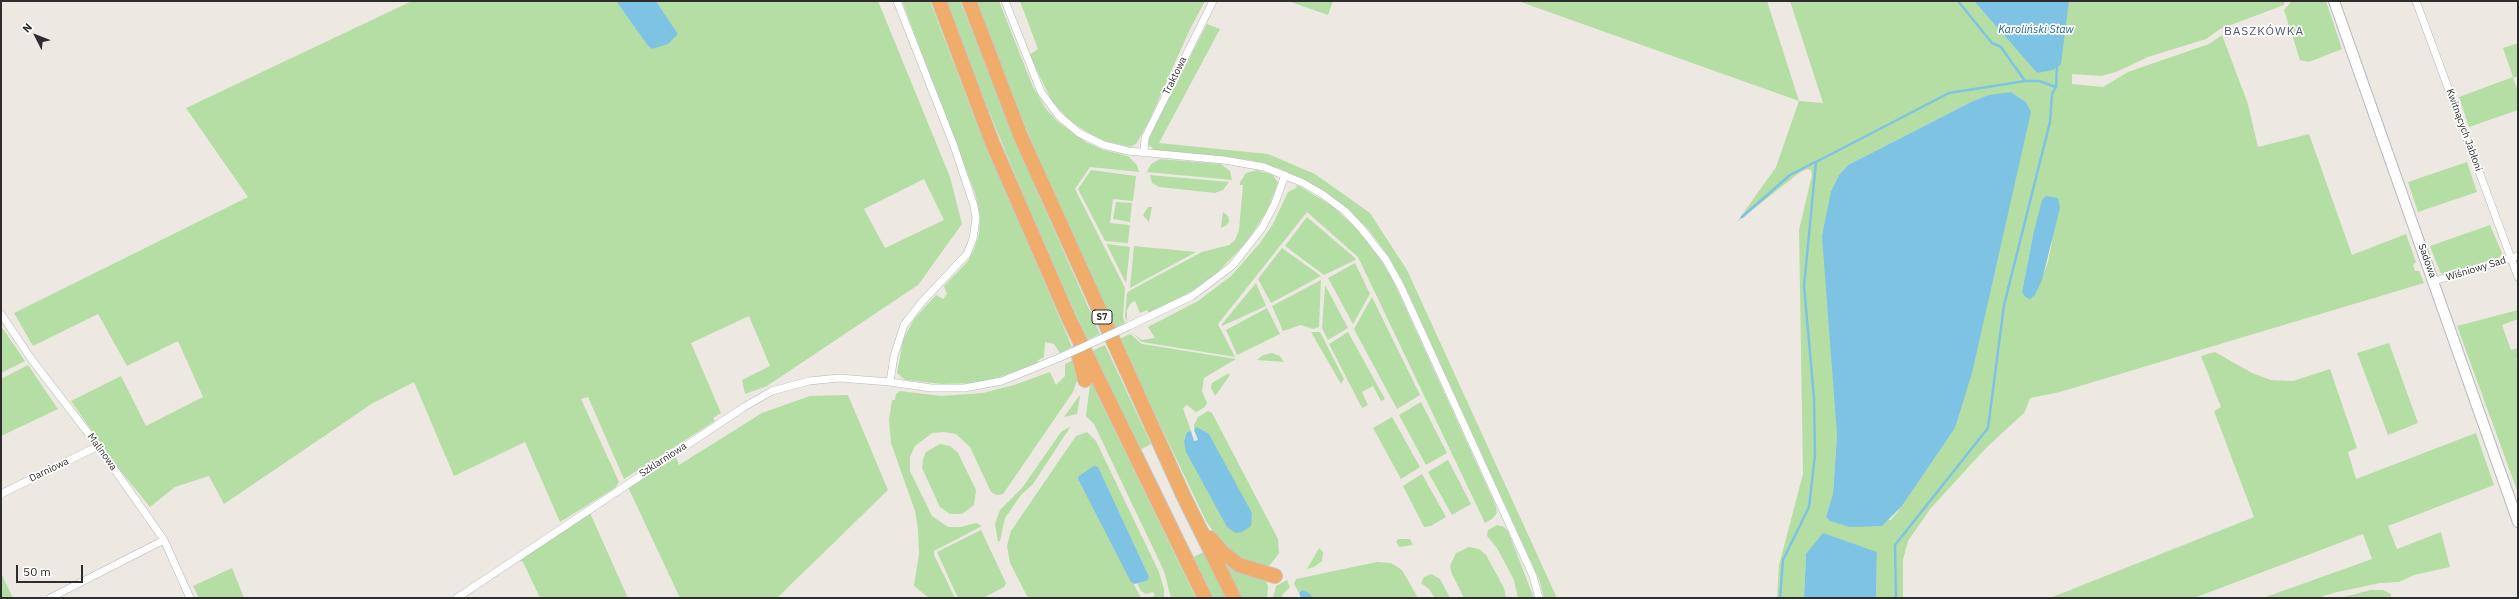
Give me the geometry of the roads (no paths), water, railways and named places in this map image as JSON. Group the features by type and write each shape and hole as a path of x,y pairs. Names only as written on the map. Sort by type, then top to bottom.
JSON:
{"highway":[{"path":"938,1 992,142 1070,321 1205,598"},
{"name":"S7","path":"969,1 1021,137 1184,497 1234,598"},
{"path":"1070,321 1085,380"},
{"path":"1184,497 1214,543 1223,553 1247,569 1275,576"}],"street":[{"path":"890,382 894,356 904,325 921,303 967,254 973,239 976,218 974,206 954,146 897,1"},
{"path":"1005,1 1040,92 1050,107 1073,129 1091,140 1117,149 1236,162 1264,167 1286,175 1322,194 1345,211 1386,260 1532,576 1539,598"},
{"name":"Traktowa","path":"1144,153 1145,138 1213,1"},
{"name":"Sadowa","path":"2334,1 2518,522"},
{"name":"Kwitnących Jabłoni","path":"2416,1 2514,257 2518,277"},
{"name":"Szklarniowa","path":"457,598 744,407 772,391 809,381 839,378 939,388 987,385 1017,376 1192,296 1232,266 1262,228 1275,203 1286,175"},
{"name":"Wiśniowy Sad","path":"2434,281 2514,257"},
{"name":"Malinowa","path":"1,314 32,360 98,446 164,540 190,598"},
{"name":"Darniowa","path":"1,494 98,446"},
{"path":"50,598 164,540"}],"water":[{"path":"616,1 656,1 678,34 668,44 652,49 648,46"},
{"name":"Karoliński Staw","path":"1974,1 2069,1 2061,64 2053,70 2037,73"},
{"path":"2011,92 2026,102 2031,112 1972,373 1955,428 1902,506 1882,526 1850,527 1830,521 1826,517 1833,493 1837,435 1822,236 1831,191 1839,175 1848,165 1971,102 1989,95"},
{"path":"2046,196 2058,198 2060,208 2042,280 2035,295 2030,299 2025,297 2022,292 2033,235 2042,200"},
{"path":"1197,427 1209,434 1252,513 1251,526 1242,532 1236,533 1227,527 1186,452 1184,441 1187,432 1191,431 1194,441 1198,440 1194,430"},
{"path":"1094,466 1098,467 1149,577 1147,581 1134,584 1131,582 1078,479 1079,476"},
{"path":"1823,533 1877,552 1876,598 1804,598 1806,554"},
{"path":"1302,590 1309,593 1313,598 1301,598 1299,593"}],"waterway":[{"path":"1958,1 1992,43 2001,47 2025,81"},
{"path":"1896,598 1895,545 1988,428 2004,305 2050,122 2052,94 2056,87 2057,65"},
{"path":"1780,598 1783,560 1809,507 1815,455 1814,398 1804,286 1816,162 1949,93 2025,81 2039,81 2056,87"},
{"path":"1742,217 1790,175 1815,162"}],"district":[{"name":"BASZKÓWKA","path":"2264,32"}]}
